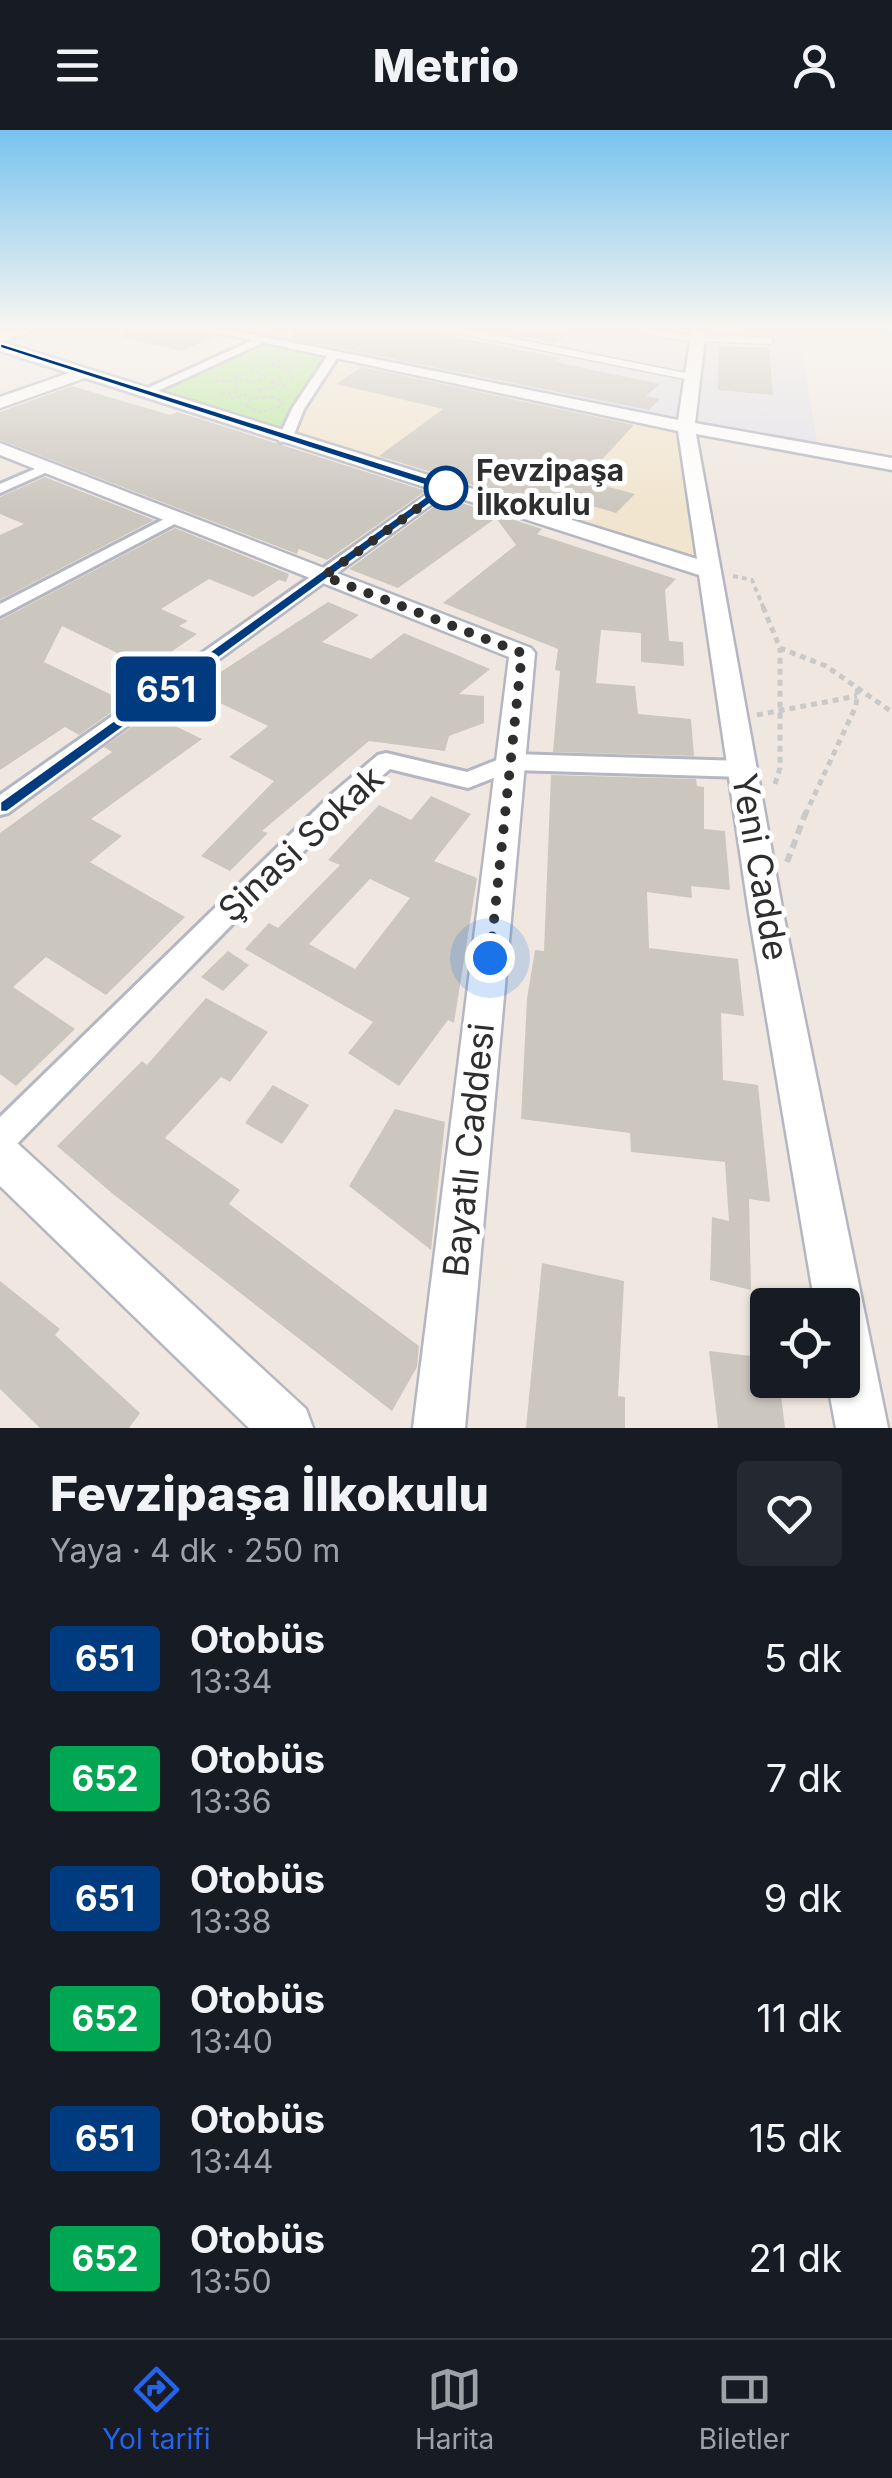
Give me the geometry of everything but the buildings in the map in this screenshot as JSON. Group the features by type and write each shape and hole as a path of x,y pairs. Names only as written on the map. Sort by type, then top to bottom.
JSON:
{"street":[{"path":"0,403 38,390"},
{"path":"143,390 286,439 710,571"},
{"path":"286,439 311,390"},
{"path":"503,390 892,464"},
{"name":"Yeni Cadde","path":"693,390 686,427 766,912 837,1288"},
{"name":"Bayatlı Caddesi","path":"0,449 522,653 439,1428"},
{"path":"0,489 50,468"},
{"path":"0,807 446,488"},
{"path":"0,611 178,518"},
{"name":"Şinasi Sokak","path":"0,1138 340,800 386,760 468,780 512,762 743,769"},
{"path":"0,1156 287,1428"},
{"path":"856,1398 862,1428"}],"path":[{"path":"243,390 247,394 277,398 284,404 267,412 246,408 244,403 260,397"},
{"path":"258,390 260,397"},
{"path":"752,580 780,648 780,768 756,836"},
{"path":"780,648 808,655 858,685 892,712"},
{"path":"766,912 857,696 858,685"},
{"path":"733,712 757,715 857,696"}],"shaded area":[{"path":"314,390 503,390 686,427 711,571 286,439"},
{"path":"527,390 808,390 818,447"}],"green space":[{"path":"150,390 313,390 285,439 147,391"}],"bus line":[{"name":"651","path":"0,807 446,488 142,390"}],"place":[{"name":"Fevzipaşa İlkokulu","path":"446,488"}],"route":[{"path":"446,488 324,576 522,653 490,958"}]}
